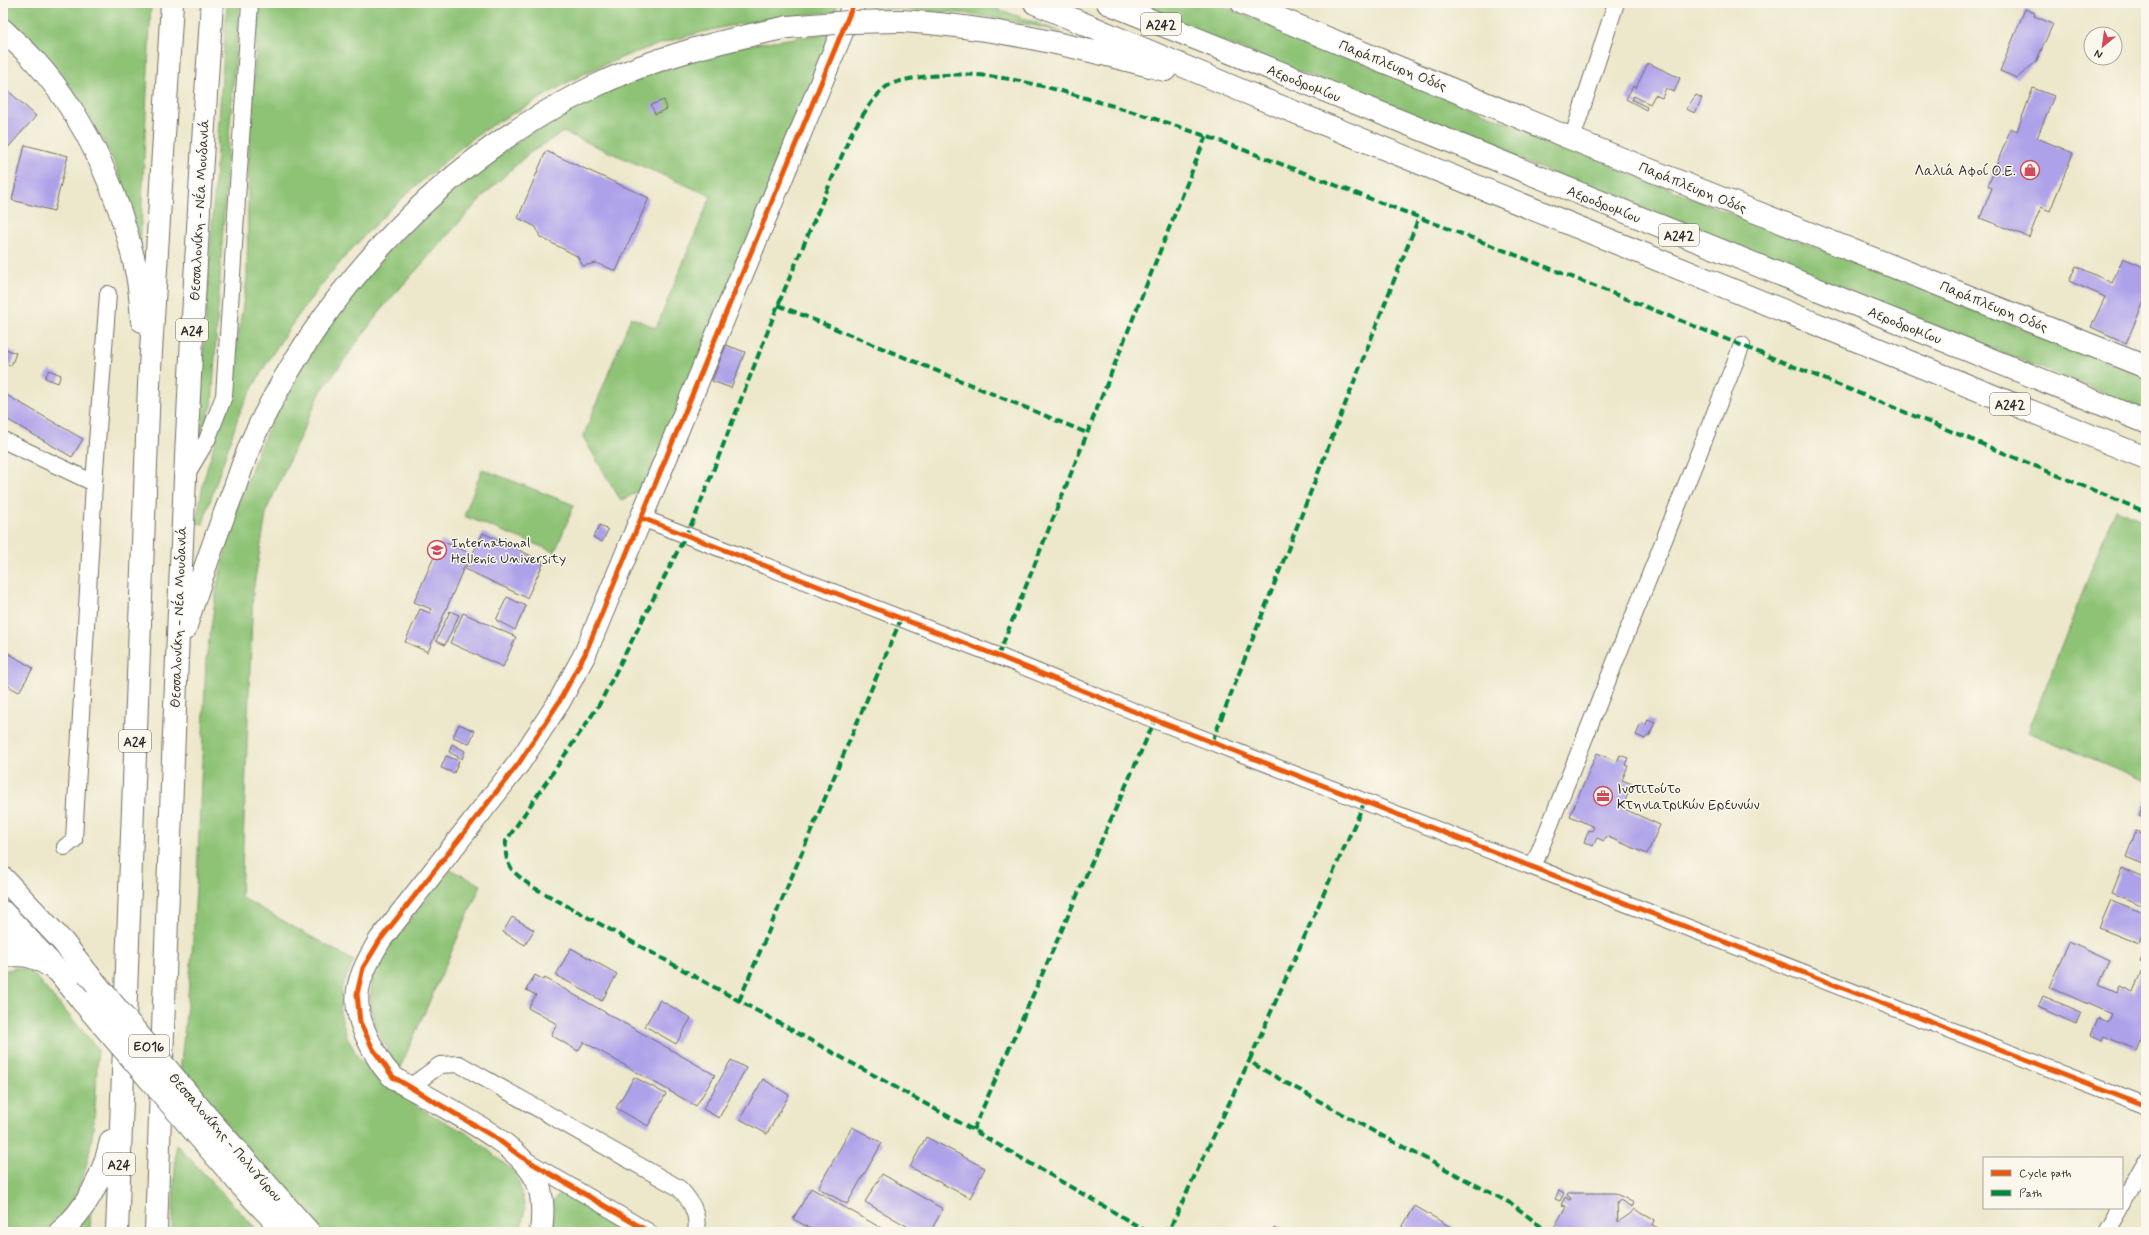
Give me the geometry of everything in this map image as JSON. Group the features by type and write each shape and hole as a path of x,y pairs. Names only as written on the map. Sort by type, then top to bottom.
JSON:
{"main road":[{"name":"Α24","path":"117,1232 148,385 172,3"},
{"name":"Θεσσαλονίκη - Νέα Μουδανιά","path":"156,1232 176,656 184,478 198,205 212,3"},
{"path":"541,1232 542,1197 537,1181 520,1156 496,1138 393,1077 373,1049 360,1022 357,994 363,968 380,940 519,763 559,702 585,654 854,3"},
{"path":"1035,3 1240,90"},
{"name":"Αεροδρομίου","path":"1108,3 2146,422"},
{"name":"Παράπλευρη Οδός","path":"1242,3 1572,139 2146,367"},
{"path":"176,656 204,566 257,429 288,371 321,318 362,267 403,222 452,178 493,147 550,109 595,86 666,58 711,44 788,28 848,22 902,21 947,24 1018,35 1124,59 1240,90"},
{"path":"3,30 34,60 66,102 92,145 114,192 138,276 148,385"},
{"name":"Α242","path":"1240,90 2146,458"},
{"path":"3,951 8,922 8,884"},
{"name":"Θεσσαλονίκης - Πολυγύρου","path":"8,884 63,942 202,1125 245,1190 285,1232"},
{"path":"8,922 41,932 63,942"},
{"name":"Θεσσαλονίκης - Πολυγύρου","path":"8,922 58,971 82,1001 202,1125 309,1232"},
{"path":"3,956 28,954 36,957 58,971"},
{"path":"60,1232 72,1222 84,1206 105,1167 121,1097"},
{"path":"520,1156 532,1188 534,1203 530,1232"}],"street":[{"path":"184,478 207,440 224,396 250,3"},
{"path":"1572,139 1616,3"},
{"path":"65,848 74,840 94,483 108,294"},
{"path":"1533,867 1742,345"},
{"path":"3,440 94,483"},
{"path":"642,518 2146,1106"},
{"path":"410,1087 440,1065 459,1064 679,1188 694,1209 698,1226 696,1232"},
{"path":"520,1156 649,1232"},
{"path":"2123,1203 2146,1163"},
{"path":"2106,1232 2119,1209"}],"green space":[{"path":"3,3 151,3 139,270 126,197 119,174 110,153 85,109 54,66 20,29 3,14"},
{"path":"227,3 240,3 228,148 212,405 200,438 200,402"},
{"path":"260,3 838,3 835,12 770,19 737,25 673,40 642,50 575,78 500,120 459,149 379,220 328,277 283,338 263,370 239,414 203,524 196,523 204,479 228,399 247,280 249,134"},
{"path":"872,3 982,3 1061,32 1004,19 961,13 870,8"},
{"path":"1139,3 1216,3 1756,224 2146,377 2146,410 1184,26"},
{"path":"835,32 646,487 621,501 583,437 631,317 656,328 711,196 563,132 527,155 486,193 383,307 320,393 267,509 253,591 241,897 354,961 342,986 340,1012 347,1037 359,1059 378,1079 428,1113 470,1135 513,1171 518,1178 525,1209 520,1232 318,1232 180,1073 192,954 198,855 206,660 218,581 235,513 262,441 316,341 389,250 472,174 537,129 603,93 671,66 747,45"},
{"path":"482,469 574,505 555,552 464,516"},
{"path":"2115,509 2146,521 2146,781 2028,732"},
{"path":"451,870 481,885 399,1070 374,1025 370,1001 372,976 385,950"},
{"path":"17,968 28,970 35,976 98,1049 94,1123 84,1172 76,1194 63,1215 45,1232 3,1232 3,971"},
{"path":"176,1144 259,1232 172,1232"},
{"path":"562,1194 625,1232 549,1232 550,1210 554,1200"},
{"path":"91,1202 90,1232 70,1232"}],"building":[{"path":"2025,9 2035,13 2034,16 2053,24 2036,62 2017,78 2000,71"},
{"path":"1648,63 1680,78 1674,92 1666,88 1662,98 1655,95 1650,104 1634,96 1632,100 1647,107 1646,110 1626,99 1633,86 1636,88"},
{"path":"3,86 36,116 3,153"},
{"name":"Λαλιά Αφοί Ο.Ε.","path":"2033,88 2054,96 2037,138 2073,153 2050,211 2041,207 2029,237 1980,218 1992,188 1988,186 2011,128 2017,131"},
{"path":"1696,95 1702,98 1695,113 1686,109"},
{"path":"664,100 667,109 655,114 651,105"},
{"path":"25,145 68,156 54,211 12,200"},
{"path":"546,151 649,198 616,271 596,263 583,266 577,256 540,237 536,227 518,218"},
{"path":"2123,258 2146,268 2146,297 2126,343 2091,327 2105,297 2069,281 2076,266 2112,283"},
{"path":"726,345 745,352 731,388 712,381"},
{"path":"3,348 16,353 11,366 3,363"},
{"path":"49,370 61,375 58,383 45,378"},
{"path":"3,393 83,439 72,457 3,417"},
{"path":"600,525 608,530 602,542 593,537"},
{"path":"483,533 544,562 527,598 465,569"},
{"path":"441,541 470,553 428,652 405,642 420,609 430,613 431,609 414,602"},
{"path":"507,597 526,606 515,630 496,620"},
{"path":"450,611 459,615 445,645 436,641"},
{"path":"463,613 516,637 503,667 450,643"},
{"path":"3,650 33,668 19,692 3,683"},
{"path":"1648,719 1655,722 1649,737 1647,736 1645,739 1636,735 1641,723 1646,725"},
{"path":"459,724 475,731 469,744 453,737"},
{"path":"452,744 465,751 462,759 449,752"},
{"name":"Ινστιτούτο Κτηνιατρικών Ερευνών","path":"1597,753 1617,762 1620,755 1628,758 1625,765 1628,766 1622,780 1632,784 1622,808 1660,825 1647,854 1606,836 1604,841 1597,838 1593,846 1584,842 1589,830 1592,831 1594,827 1570,816"},
{"path":"446,756 459,761 454,773 441,768"},
{"path":"2146,798 2146,818 2139,815"},
{"path":"2136,831 2146,835 2146,865 2126,857"},
{"path":"2122,868 2146,878 2146,907 2112,893"},
{"path":"2111,900 2146,914 2146,937 2142,935 2139,944 2099,928"},
{"path":"512,917 534,930 525,945 503,932"},
{"path":"2069,942 2110,961 2099,984 2117,992 2120,986 2133,992 2144,964 2140,962 2146,948 2146,1038 2142,1036 2136,1050 2104,1036 2102,1040 2091,1035 2098,1018 2107,1022 2111,1014 2049,987"},
{"path":"571,948 617,974 602,1001 556,975"},
{"path":"535,975 544,980 545,978 715,1075 696,1106 584,1042 578,1051 551,1035 557,1024 528,1008 536,995 526,990"},
{"path":"2043,996 2081,1012 2076,1024 2038,1007"},
{"path":"660,1000 691,1018 676,1044 645,1026"},
{"path":"731,1060 746,1068 719,1118 703,1109"},
{"path":"634,1077 666,1094 648,1126 616,1108"},
{"path":"763,1079 789,1095 767,1134 740,1119"},
{"path":"852,1127 882,1143 847,1204 818,1188"},
{"path":"926,1137 985,1168 970,1198 910,1167"},
{"path":"882,1174 943,1209 930,1232 917,1232 865,1202"},
{"path":"811,1188 888,1232 817,1232 793,1219"},
{"path":"1559,1190 1564,1193 1560,1201 1555,1199"},
{"path":"1568,1193 1615,1193 1634,1203 1632,1207 1620,1200 1617,1203 1618,1222 1630,1214 1634,1209 1654,1220 1652,1225 1660,1229 1658,1232 1622,1232 1618,1230 1617,1232 1557,1232 1553,1230 1566,1206 1561,1205 1565,1197 1570,1200 1571,1198 1567,1195"},
{"path":"1415,1206 1459,1232 1399,1232"},
{"path":"1274,1228 1282,1232 1272,1232"}],"marked path":[{"path":"1148,1232 973,1130 531,886 514,872 506,857 506,841 599,705 695,517 778,305 852,132 872,102 886,87 904,80 930,76 967,74 992,77 1054,89 1168,123 1270,160 1468,236 1759,352 2146,512"},
{"path":"998,656 1206,136"},
{"path":"1212,742 1419,217"},
{"path":"778,305 1087,433"},
{"path":"739,1001 901,619"},
{"path":"973,1130 1155,720"},
{"path":"1365,801 1250,1059 1255,1065 1373,1131 1512,1204 1548,1232"},
{"path":"1161,1232 1170,1228 1250,1059"}],"cycle path":[{"path":"649,1232 520,1156 496,1138 393,1077 373,1049 360,1022 357,994 363,968 380,940 519,763 559,702 585,654 854,3"},
{"path":"642,518 998,656 1155,720 2146,1106"}],"place":[{"name":"Λαλιά Αφοί Ο.Ε.","path":"2030,170"},
{"name":"International Hellenic University","path":"437,550"},
{"name":"Ινστιτούτο Κτηνιατρικών Ερευνών","path":"1603,796"}]}
